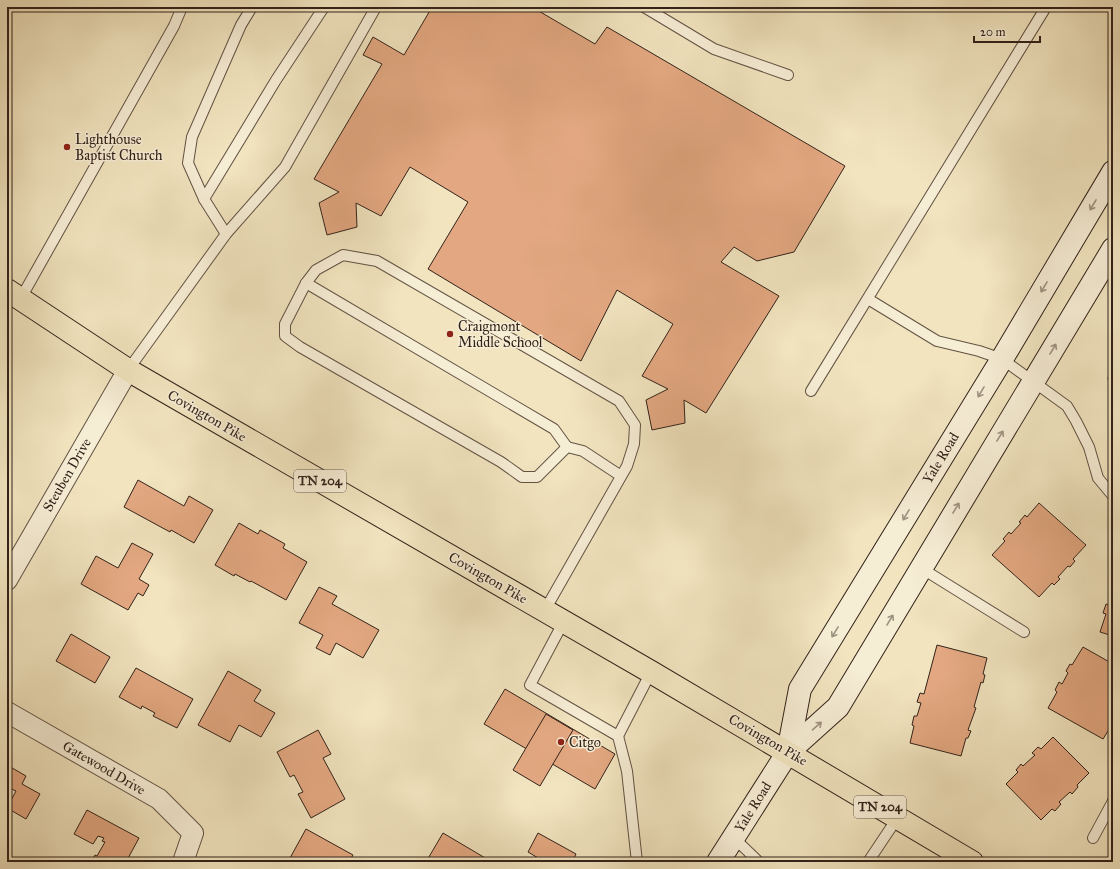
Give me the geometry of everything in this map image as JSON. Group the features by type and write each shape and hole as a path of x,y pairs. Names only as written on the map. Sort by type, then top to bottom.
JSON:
{"main road":[{"name":"Yale Road","path":"788,752 800,688 1002,359 1113,172"},
{"name":"Yale Road","path":"718,862 788,752 838,707 1113,249"},
{"name":"Covington Pike","path":"14,294 128,370 788,752 898,817 958,858"}],"street":[{"name":"Steuben Drive","path":"7,580 128,370"},
{"name":"Gatewood Drive","path":"7,712 159,799 193,833 183,862"}],"lane":[{"path":"14,294 174,26 182,7"},
{"path":"226,234 204,199 188,163 192,137 241,25 252,7"},
{"path":"204,199 276,80 324,7"},
{"path":"128,370 226,234 285,167 376,7"},
{"path":"644,7 714,49 788,75"},
{"path":"812,391 1046,7"},
{"path":"545,610 627,466 634,444 635,425 619,401 377,261 343,255 316,270 306,283 284,324 285,336 300,347 501,462 522,477 537,477 567,447"},
{"path":"306,283 554,429 567,447 583,451 621,476"},
{"path":"868,299 937,341 979,351 1002,359 1067,406 1089,447 1098,478 1113,496"},
{"path":"921,568 1024,632"},
{"path":"564,621 530,685 618,736"},
{"path":"637,862 626,771 618,736 651,672"},
{"path":"1093,838 1113,801"},
{"path":"868,862 898,817"},
{"path":"734,838 759,862"}],"building":[{"path":"432,7 532,7 595,44 607,27 845,166 794,252 757,261 734,247 721,262 779,296 706,413 684,400 685,423 652,430 646,400 668,389 642,376 673,324 617,290 581,361 428,269 468,202 410,167 381,216 356,203 357,227 327,235 319,203 339,192 314,179 382,64 363,55 373,37 404,55"},
{"path":"1110,359 1113,359 1113,408 1110,409 1109,400 1112,400 1111,386 1109,386 1108,377 1111,377"},
{"path":"138,480 184,506 189,496 213,510 194,543 124,507"},
{"path":"1039,503 1086,545 1073,559 1075,561 1070,567 1068,566 1058,577 1060,579 1054,585 1052,583 1039,597 992,555 1005,541 1003,539 1009,532 1011,534 1021,523 1019,522 1025,515 1027,517"},
{"path":"239,523 258,534 260,530 285,544 283,548 307,562 286,600 251,581 250,582 235,574 234,576 215,565"},
{"path":"132,543 153,554 139,579 149,585 143,596 138,593 128,610 81,584 96,556 118,568"},
{"path":"319,587 337,596 332,604 379,630 363,658 336,643 330,655 316,648 323,635 299,623"},
{"path":"1113,592 1113,636 1100,632 1106,614 1103,613 1106,604 1109,605"},
{"path":"71,634 110,657 95,683 56,661"},
{"path":"937,645 987,658 983,674 985,675 983,683 981,682 974,707 976,708 968,730 971,731 968,738 966,738 961,756 910,743 914,726 912,725 914,716 917,716 921,703 917,702 920,693 924,694"},
{"path":"1083,647 1113,664 1113,723 1103,739 1048,708 1057,692 1055,690 1059,682 1062,684 1068,673 1066,671 1070,664 1072,665"},
{"path":"136,668 193,699 177,728 153,716 155,713 142,706 141,709 119,697"},
{"path":"228,671 261,690 254,701 275,713 261,737 239,725 230,742 198,725"},
{"path":"505,689 615,754 595,789 484,724"},
{"path":"546,714 573,730 540,786 513,770"},
{"path":"318,730 331,754 323,758 345,799 311,818 298,794 303,792 294,775 290,777 277,752"},
{"path":"1053,737 1089,773 1077,785 1078,787 1072,794 1070,792 1059,802 1061,804 1055,811 1052,809 1041,820 1006,784 1018,772 1016,770 1021,764 1023,766 1035,755 1032,753 1038,747 1041,749"},
{"path":"7,765 26,776 22,784 40,794 26,819 7,808 16,791 7,787"},
{"path":"87,810 139,838 126,862 91,862 95,855 97,856 105,842 102,841 104,838 98,836 93,844 74,834"},
{"path":"306,829 353,855 349,862 298,862 290,858"},
{"path":"443,833 492,862 426,862"},
{"path":"538,833 576,854 572,862 545,862 528,852"}],"place":[{"name":"Lighthouse Baptist Church","path":"67,147"},
{"name":"Craigmont Middle School","path":"450,334"},
{"name":"Citgo","path":"561,742"}]}
